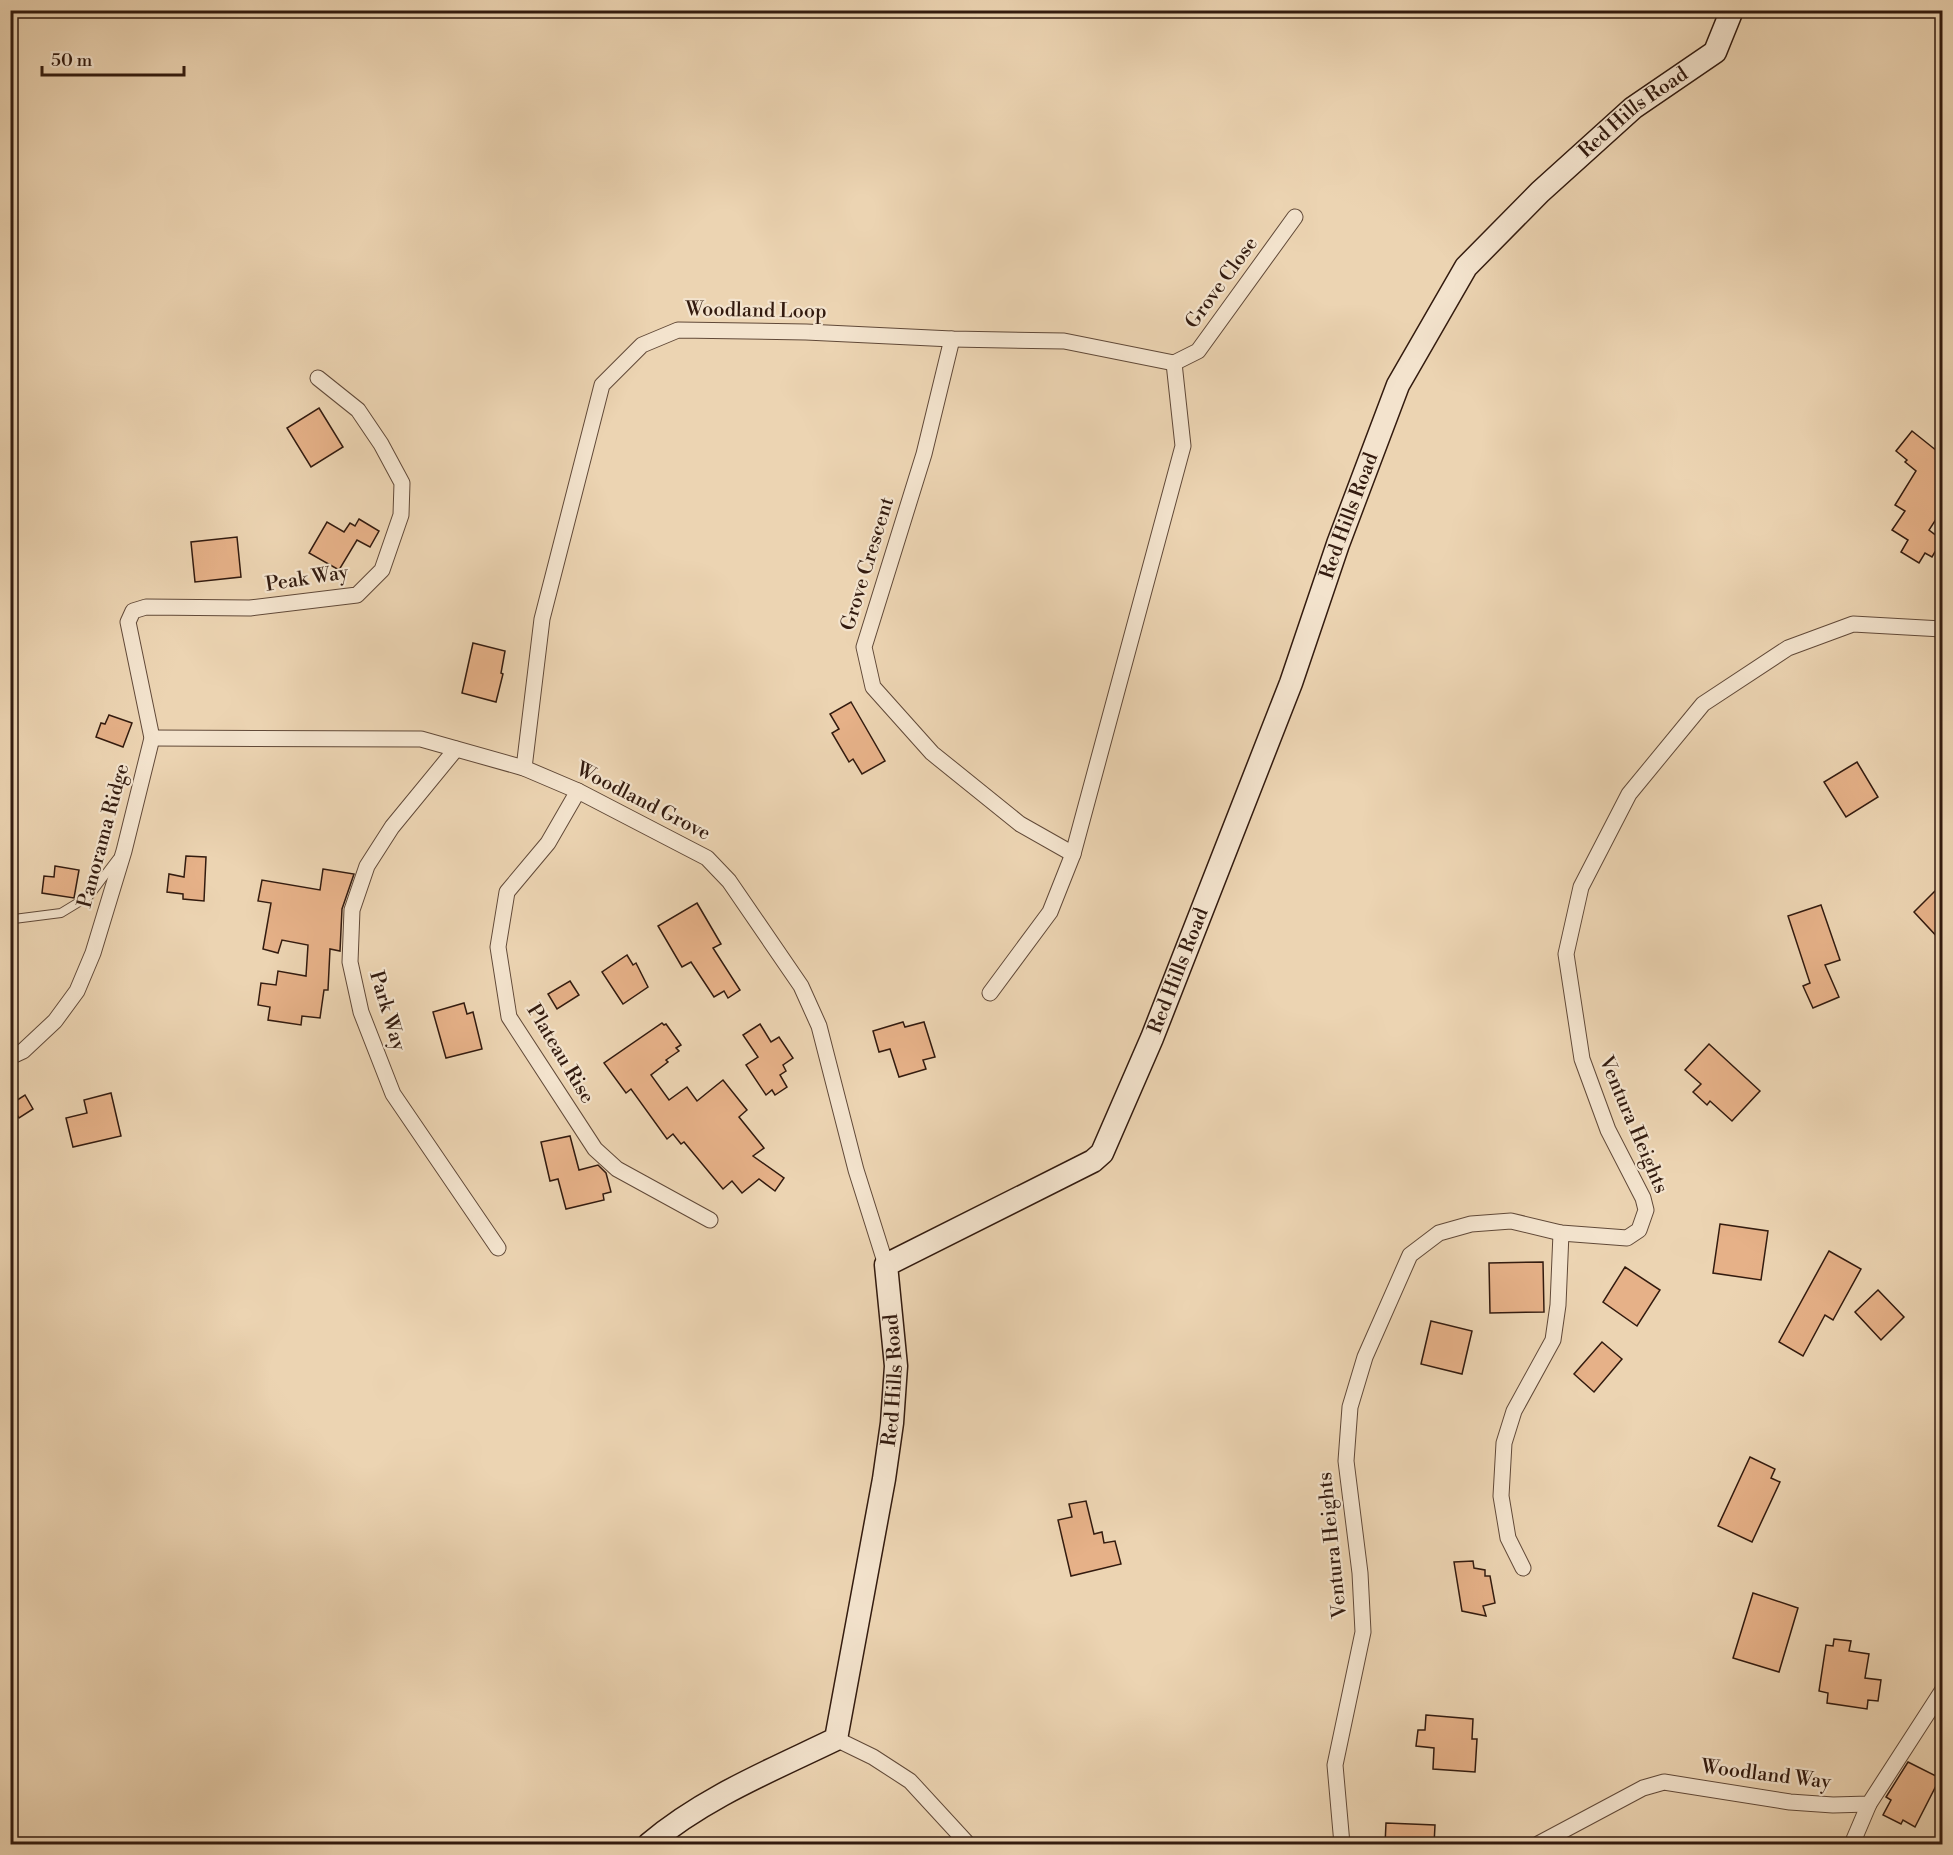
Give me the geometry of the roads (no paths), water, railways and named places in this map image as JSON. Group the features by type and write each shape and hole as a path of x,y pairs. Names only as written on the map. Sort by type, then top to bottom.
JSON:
{"main road":[{"name":"Red Hills Road","path":"836,1739 884,1479 892,1423 896,1366 886,1265 1093,1161 1102,1153 1152,1038 1291,683 1338,544 1398,385 1466,267 1539,192 1633,108 1715,52 1732,10"},
{"path":"649,1845 666,1829 722,1795 836,1739"}],"street":[{"name":"Grove Close","path":"1174,363 1198,351 1295,217"},
{"name":"Woodland Loop","path":"524,768 542,619 602,385 642,345 678,330 806,332 952,339 1064,341 1174,363"},
{"name":"Grove Crescent","path":"952,339 924,454 864,647 873,687 932,753 1020,824 1073,854"},
{"path":"990,993 1050,912 1073,854 1184,446 1174,363"},
{"name":"Peak Way","path":"146,607 250,608 357,595 382,570 401,515 402,483 381,444 358,410 318,378"},
{"name":"Panorama Ridge","path":"10,1057 23,1051 55,1021 78,991 93,953 124,851 152,738 128,622 133,611 146,607"},
{"name":"Ventura Heights","path":"1342,1845 1335,1765 1363,1632 1360,1572 1346,1461 1350,1407 1365,1357 1410,1255 1438,1233 1471,1224 1511,1221 1561,1233 1627,1238 1640,1230 1646,1210 1643,1198 1608,1130 1582,1059 1566,954 1581,887 1629,794 1703,704 1788,648 1853,624 1942,629"},
{"name":"Woodland Grove","path":"152,738 421,739 524,768 578,791 707,858 729,881 801,986 819,1026 856,1170 886,1265"},
{"name":"Park Way","path":"456,749 393,827 367,866 352,910 350,962 361,1012 393,1094 498,1248"},
{"name":"Plateau Rise","path":"578,791 548,843 507,892 498,947 509,1017 595,1149 617,1169 710,1220"},
{"path":"1522,1569 1508,1538 1501,1496 1504,1443 1514,1411 1553,1340 1558,1305 1561,1233"},
{"path":"1852,1845 1869,1804 1942,1691"},
{"path":"836,1739 873,1757 910,1781 968,1845"},
{"name":"Woodland Way","path":"1538,1845 1643,1788 1664,1782 1790,1802 1833,1805 1869,1804"}],"lane":[{"path":"14,919 62,913 89,896 124,851"}]}
